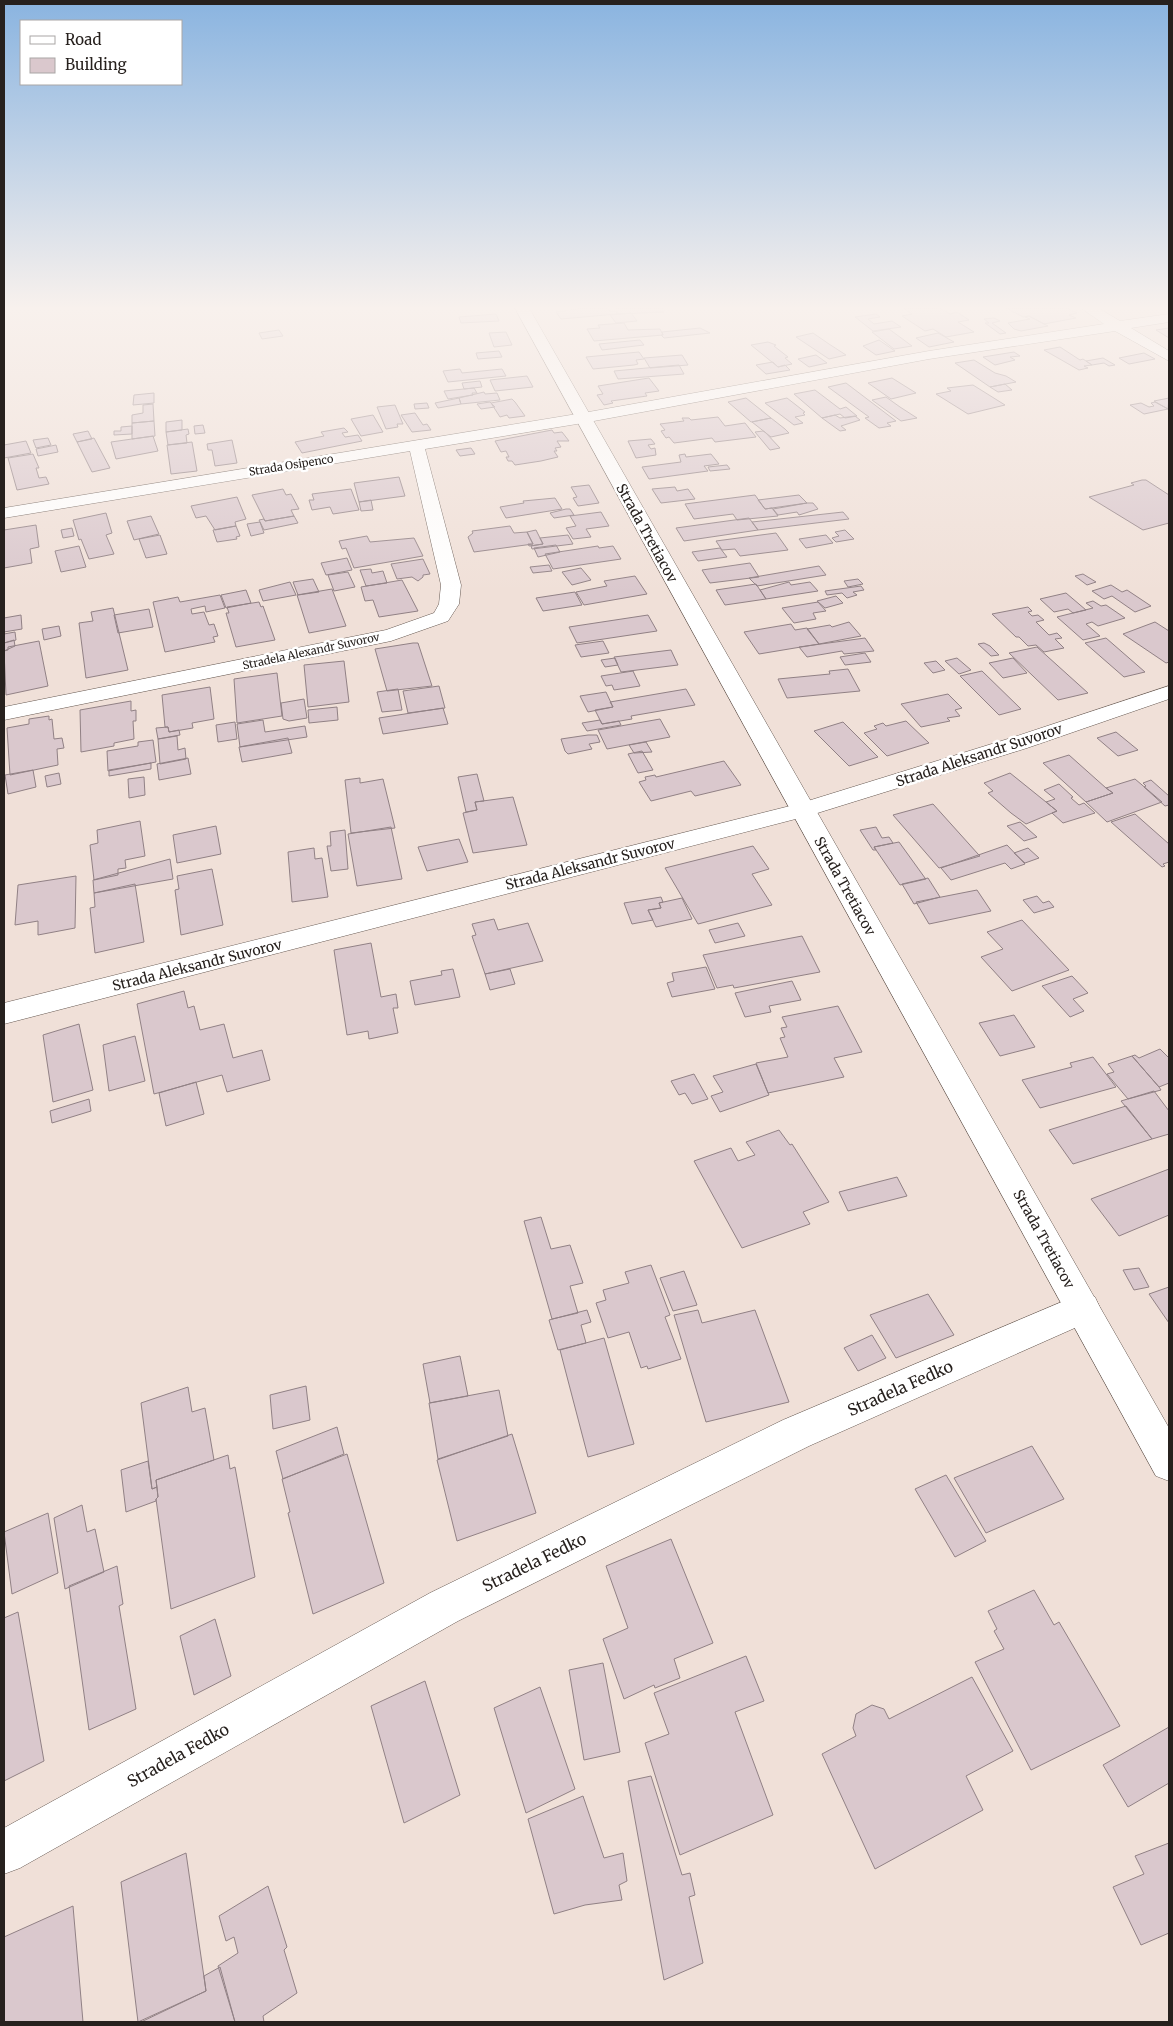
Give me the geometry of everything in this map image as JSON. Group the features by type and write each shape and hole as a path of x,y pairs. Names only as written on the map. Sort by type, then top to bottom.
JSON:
{"street":[{"name":"Strada Tretiacov","path":"574,403 1169,1463"},
{"name":"Strada Osipenco","path":"4,513 668,403"},
{"name":"Stradela Alexandr Suvorov","path":"4,714 391,635 441,617 449,604 451,585 416,444"},
{"name":"Strada Aleksandr Suvorov","path":"4,1014 803,810 1019,743 1169,692"},
{"name":"Stradela Fedko","path":"4,1852 444,1607 796,1433 1083,1308"}],"building":[{"path":"133,403 154,403 154,403 133,405"},
{"path":"427,403 429,408 415,409 414,404"},
{"path":"435,403 461,403 461,404 438,408"},
{"path":"491,403 515,403 525,416 509,418 507,415 500,417"},
{"path":"491,403 495,407 481,409 477,404"},
{"path":"729,403 752,403 771,418 751,422"},
{"path":"765,403 793,403 805,412 803,413 805,415 795,417 803,423 794,425"},
{"path":"804,403 832,403 840,409 846,407 857,416 845,418 840,414 822,418"},
{"path":"849,403 872,403 896,421 887,423 891,426 879,428 865,418 869,417"},
{"path":"876,403 894,403 917,418 901,421"},
{"path":"950,403 1001,403 1005,405 968,414"},
{"path":"1141,403 1149,407 1154,406 1151,403 1156,403 1168,409 1144,414 1130,405"},
{"path":"1157,403 1169,403 1168,409"},
{"path":"153,404 154,421 132,423 132,415 143,413 143,405"},
{"path":"395,405 403,424 397,424 398,427 386,429 377,407"},
{"path":"415,413 423,425 427,424 431,430 412,432 401,415"},
{"path":"373,415 383,432 361,436 351,419"},
{"path":"835,415 840,418 855,416 860,420 841,426 846,430 840,431 822,418"},
{"path":"718,417 725,426 745,423 756,437 715,442 712,438 674,443 669,437 666,438 661,431 665,430 660,424 684,421 682,418 689,418 691,420"},
{"path":"771,418 789,433 771,437 752,422"},
{"path":"182,420 182,430 166,432 166,422"},
{"path":"154,421 155,436 132,439 132,423"},
{"path":"203,425 205,433 195,434 194,426"},
{"path":"132,426 132,434 114,435 114,431 121,431 121,427"},
{"path":"344,428 348,432 342,433 345,437 358,435 362,441 302,453 295,442 324,436 321,432"},
{"path":"188,429 189,434 186,435 187,443 168,445 166,432"},
{"path":"552,430 554,433 562,432 569,441 557,441 561,447 555,448 557,451 554,451 558,457 541,461 515,465 512,461 508,461 506,457 509,457 506,451 501,452 495,441"},
{"path":"88,431 92,439 77,442 73,434"},
{"path":"763,431 780,448 770,450 755,432"},
{"path":"153,436 158,451 116,459 111,442"},
{"path":"48,438 51,445 36,448 33,440"},
{"path":"94,438 110,468 92,472 77,442"},
{"path":"651,439 655,444 648,445 651,449 655,448 656,455 636,458 628,441"},
{"path":"232,440 237,463 215,466 212,450 208,450 207,444"},
{"path":"26,441 31,453 4,458 4,445"},
{"path":"192,442 197,471 171,474 167,445"},
{"path":"56,445 58,452 38,456 36,449"},
{"path":"471,448 475,454 460,456 456,450"},
{"path":"33,454 39,468 36,468 39,478 46,477 49,484 17,490 8,458"},
{"path":"685,454 686,457 711,454 719,464 704,466 708,471 649,479 642,467 681,462 679,455"},
{"path":"727,465 730,469 710,471 708,467"},
{"path":"399,477 405,496 359,502 354,483"},
{"path":"1146,480 1169,495 1169,523 1143,530 1089,497 1134,485 1131,483"},
{"path":"589,485 599,503 578,506 573,498 577,497 571,487"},
{"path":"675,487 677,491 688,489 695,499 661,503 652,489"},
{"path":"283,489 286,495 291,494 299,509 291,510 294,516 265,521 252,495"},
{"path":"351,489 359,510 333,514 330,507 312,510 309,500 314,500 312,494"},
{"path":"755,495 765,509 772,508 778,516 737,520 733,514 694,519 685,504"},
{"path":"799,495 807,503 765,509 758,500"},
{"path":"237,497 246,519 235,522 236,526 215,530 206,516 196,518 191,506"},
{"path":"555,498 562,509 506,518 500,507 524,503 523,501"},
{"path":"371,500 373,510 361,511 359,502"},
{"path":"813,503 818,509 799,515 797,512 778,515 773,509"},
{"path":"570,509 574,515 554,518 550,513"},
{"path":"601,512 609,526 586,529 591,537 573,539 566,528 576,526 570,516"},
{"path":"843,512 849,519 758,530 752,522"},
{"path":"106,513 112,533 106,535 114,554 89,559 81,539 79,540 73,520"},
{"path":"151,516 159,534 134,540 127,521"},
{"path":"294,516 298,523 264,530 259,520 264,519 265,521"},
{"path":"749,518 758,530 684,541 676,528"},
{"path":"260,522 264,533 251,536 247,524"},
{"path":"36,525 39,547 30,549 32,563 4,568 4,530"},
{"path":"236,526 240,536 236,537 237,539 217,542 213,530"},
{"path":"510,526 514,533 527,532 533,544 474,552 468,537 473,533 472,531"},
{"path":"72,528 74,536 63,538 61,530"},
{"path":"536,530 543,544 529,546 528,544 533,544 527,532"},
{"path":"845,530 854,539 836,542 832,538 839,536 835,532"},
{"path":"776,533 788,550 740,556 735,549 722,550 716,541"},
{"path":"160,535 167,554 146,558 139,539"},
{"path":"568,535 573,544 532,549 531,546 543,544 540,538"},
{"path":"826,535 833,543 806,548 799,539"},
{"path":"367,536 370,542 414,538 423,556 354,568 346,548 342,549 339,541"},
{"path":"556,545 560,552 538,557 534,548"},
{"path":"79,546 86,567 61,572 55,551"},
{"path":"598,546 599,548 613,546 621,559 553,569 545,554"},
{"path":"720,548 727,557 698,561 692,552"},
{"path":"347,558 352,570 326,575 321,563"},
{"path":"423,559 430,574 423,575 418,581 412,577 397,579 391,564"},
{"path":"750,563 759,577 710,583 702,570"},
{"path":"549,565 552,571 533,573 530,567"},
{"path":"819,566 826,575 757,586 749,578"},
{"path":"581,568 591,580 572,585 562,572"},
{"path":"371,569 372,573 383,571 387,583 366,586 360,570"},
{"path":"348,572 355,587 334,591 328,575"},
{"path":"1083,574 1096,582 1087,585 1075,576"},
{"path":"635,576 647,594 584,605 576,592 607,586 604,581"},
{"path":"313,579 319,592 298,595 293,582"},
{"path":"858,579 863,584 848,587 844,581"},
{"path":"402,580 418,611 379,617 373,600 365,601 361,587"},
{"path":"290,582 296,595 263,601 259,590"},
{"path":"789,582 791,585 810,582 818,591 766,599 760,590"},
{"path":"756,584 766,599 725,605 716,590"},
{"path":"1111,585 1122,592 1127,590 1151,606 1135,612 1112,596 1104,599 1092,591"},
{"path":"861,586 864,590 853,592 857,595 847,598 842,593 827,595 825,591"},
{"path":"332,589 346,626 309,633 297,595"},
{"path":"246,590 251,603 226,608 221,595"},
{"path":"575,592 582,605 543,611 536,598"},
{"path":"1066,593 1086,610 1073,613 1068,609 1054,612 1040,599"},
{"path":"220,595 225,608 206,612 205,606 191,609 192,614 204,612 209,625 214,624 218,636 213,637 215,642 165,652 153,602 178,597 180,602"},
{"path":"836,596 843,603 825,608 817,601"},
{"path":"1093,601 1101,606 1106,605 1125,618 1098,626 1092,622 1086,624 1100,636 1083,640 1057,617 1093,608 1086,603"},
{"path":"259,602 261,607 263,606 275,640 236,647 226,613 229,613 227,607"},
{"path":"818,602 826,611 813,613 816,619 794,623 782,608"},
{"path":"1028,607 1032,611 1028,612 1032,616 1038,615 1044,620 1036,622 1049,635 1057,633 1062,638 1055,639 1064,648 1044,652 1036,645 1028,646 992,614"},
{"path":"113,608 128,670 86,678 79,623 93,621 91,612"},
{"path":"149,609 153,627 118,633 114,615"},
{"path":"21,615 22,629 4,632 4,618"},
{"path":"648,615 657,631 577,643 569,627"},
{"path":"849,622 861,636 819,644 807,629 830,625 832,627"},
{"path":"1155,622 1169,631 1169,662 1166,663 1123,634"},
{"path":"791,624 795,630 807,628 819,644 759,654 744,632"},
{"path":"59,626 61,636 44,640 42,629"},
{"path":"15,632 16,640 4,643 4,634"},
{"path":"865,638 874,651 844,654 842,651 807,657 799,647"},
{"path":"1106,638 1145,672 1124,677 1085,643"},
{"path":"14,640 15,646 4,651 4,643"},
{"path":"39,641 48,686 6,695 4,651 8,650 8,647"},
{"path":"603,641 609,653 581,657 575,645"},
{"path":"418,643 432,686 387,691 375,649"},
{"path":"984,643 999,655 991,656 978,644"},
{"path":"1037,647 1088,693 1058,700 1009,653"},
{"path":"671,650 678,665 621,672 614,657"},
{"path":"865,653 871,662 845,665 840,657"},
{"path":"615,658 618,665 605,667 601,660"},
{"path":"957,658 971,670 959,674 945,661"},
{"path":"1013,658 1027,673 1003,678 989,663"},
{"path":"344,661 349,702 308,707 304,665"},
{"path":"936,661 945,670 933,673 924,663"},
{"path":"848,669 860,691 787,698 778,679 830,674 829,671"},
{"path":"633,671 640,686 614,690 612,685 606,686 601,676"},
{"path":"982,671 1021,709 999,715 960,676"},
{"path":"277,673 282,716 237,723 234,679"},
{"path":"439,686 445,708 408,713 403,691"},
{"path":"210,687 214,719 192,723 193,728 169,732 168,727 165,727 162,695"},
{"path":"398,689 402,710 382,712 377,692"},
{"path":"686,689 695,705 631,716 632,719 602,724 595,710 613,707 610,702"},
{"path":"606,692 613,707 588,712 580,696"},
{"path":"948,694 962,708 955,710 960,716 947,718 950,721 921,727 901,704"},
{"path":"304,699 307,718 289,721 283,719 281,703"},
{"path":"131,701 131,711 136,710 136,721 133,721 134,739 114,743 114,746 81,752 80,710"},
{"path":"337,707 338,720 309,723 308,710"},
{"path":"443,708 448,724 383,734 379,718"},
{"path":"49,716 49,720 52,719 54,739 62,738 64,748 57,749 58,765 10,775 7,728 29,724 29,719"},
{"path":"660,719 670,737 607,749 598,730"},
{"path":"263,720 265,732 305,726 307,737 240,747 237,724"},
{"path":"600,720 602,724 619,721 621,725 587,731 582,723"},
{"path":"906,721 929,743 887,756 864,733 877,729 874,726 883,723 886,726"},
{"path":"235,722 237,739 218,742 216,725"},
{"path":"843,722 878,757 849,766 814,731"},
{"path":"168,727 169,732 179,730 180,735 158,739 156,728"},
{"path":"1116,732 1138,750 1118,756 1097,738"},
{"path":"597,735 600,742 589,744 592,749 568,754 565,751 561,739"},
{"path":"177,736 178,750 185,748 186,759 160,764 158,739"},
{"path":"288,738 292,753 242,762 239,747"},
{"path":"153,740 156,762 108,771 107,751 138,746 138,742"},
{"path":"646,742 652,752 634,753 629,745"},
{"path":"642,751 653,770 638,773 628,754"},
{"path":"1069,755 1113,793 1086,802 1043,763"},
{"path":"188,758 191,774 159,780 157,764"},
{"path":"724,761 741,785 695,796 691,791 651,801 639,782 646,780 645,777 655,775 656,777"},
{"path":"151,763 151,769 109,776 109,770"},
{"path":"33,770 36,787 8,794 5,775"},
{"path":"59,773 61,784 47,787 45,776"},
{"path":"1010,773 1057,811 1026,824 1011,813 988,793 993,791 984,783"},
{"path":"477,774 484,801 475,802 477,810 466,812 458,777"},
{"path":"144,777 145,795 129,798 128,779"},
{"path":"360,778 360,783 383,779 395,828 351,833 345,780"},
{"path":"1135,779 1162,802 1107,822 1086,802 1113,793 1106,788"},
{"path":"1151,780 1169,796 1169,805 1165,806 1144,787 1146,786 1143,783"},
{"path":"1059,784 1079,805 1084,803 1095,813 1063,823 1052,813 1057,811 1046,802 1055,799 1044,790"},
{"path":"513,797 527,845 473,853 463,813 477,810 475,802"},
{"path":"933,804 980,856 939,868 893,815"},
{"path":"1135,814 1169,844 1169,862 1163,864 1165,866 1162,867 1111,822"},
{"path":"140,821 145,856 125,860 126,868 118,869 118,875 94,880 90,845 98,843 97,830"},
{"path":"1020,822 1037,837 1024,841 1007,826"},
{"path":"216,826 221,854 177,863 173,835"},
{"path":"391,827 402,879 357,886 348,834"},
{"path":"876,827 882,838 889,837 893,843 874,847 876,850 873,850 860,830"},
{"path":"345,830 348,869 331,871 327,846 331,846 330,832"},
{"path":"459,839 468,862 427,871 418,847"},
{"path":"899,842 926,879 900,885 874,847"},
{"path":"1007,845 1025,864 1011,869 1005,863 951,880 941,868"},
{"path":"753,846 769,869 752,874 772,905 698,924 665,868"},
{"path":"314,848 315,859 322,858 328,897 292,902 288,852"},
{"path":"1028,848 1039,858 1025,863 1014,853"},
{"path":"170,859 173,879 94,893 93,880"},
{"path":"212,869 223,925 181,935 175,890 179,889 177,876"},
{"path":"76,876 75,928 38,935 38,921 15,925 18,885"},
{"path":"928,878 940,897 914,904 902,884"},
{"path":"135,884 144,942 95,953 90,908 95,907 94,893"},
{"path":"977,890 991,911 929,924 916,902"},
{"path":"1037,896 1043,903 1049,901 1054,907 1034,913 1023,900"},
{"path":"661,897 663,902 659,903 661,908 648,910 653,920 632,924 624,903"},
{"path":"682,898 692,919 656,927 648,910 661,908 659,903"},
{"path":"494,919 498,930 528,923 543,961 485,974 472,936 476,935 472,924"},
{"path":"1022,920 1069,970 1012,991 981,957 1003,949 987,932"},
{"path":"738,923 745,936 715,943 709,930"},
{"path":"802,936 820,972 734,988 733,985 717,988 703,955"},
{"path":"371,943 381,997 396,994 398,1008 393,1008 398,1033 369,1039 368,1031 347,1035 334,950"},
{"path":"706,967 715,989 672,997 667,983 674,981 672,973"},
{"path":"453,969 460,997 415,1005 410,981 442,975 441,971"},
{"path":"510,969 515,984 490,990 485,974"},
{"path":"1072,976 1088,993 1073,999 1084,1011 1070,1017 1042,986"},
{"path":"792,981 801,1000 769,1006 771,1012 745,1017 735,993"},
{"path":"184,991 188,1008 194,1006 200,1030 224,1024 233,1058 262,1050 270,1080 227,1092 222,1075 154,1094 137,1004"},
{"path":"838,1006 862,1052 834,1058 844,1077 768,1093 756,1063 788,1057 780,1038 785,1037 781,1028 787,1027 782,1017"},
{"path":"1014,1015 1035,1047 1000,1056 979,1023"},
{"path":"79,1024 93,1090 53,1102 43,1035"},
{"path":"135,1036 145,1081 109,1091 103,1045"},
{"path":"1160,1049 1169,1058 1169,1083 1159,1087 1132,1056 1135,1055 1139,1058"},
{"path":"1132,1056 1161,1090 1128,1099 1107,1074 1114,1072 1108,1064"},
{"path":"1093,1057 1116,1087 1040,1108 1022,1080 1072,1067 1070,1063"},
{"path":"756,1064 769,1095 720,1112 711,1096 723,1092 713,1076"},
{"path":"694,1074 708,1099 692,1104 685,1093 679,1095 671,1081"},
{"path":"196,1082 204,1114 166,1126 159,1093"},
{"path":"1154,1091 1169,1111 1169,1134 1152,1139 1121,1101"},
{"path":"89,1099 91,1111 52,1123 50,1111"},
{"path":"1126,1106 1152,1139 1073,1164 1049,1130"},
{"path":"779,1130 790,1145 792,1144 829,1202 803,1212 810,1224 742,1248 694,1161 731,1148 738,1161 755,1155 746,1142"},
{"path":"1169,1169 1169,1215 1119,1236 1091,1199"},
{"path":"897,1177 907,1196 848,1211 839,1192"},
{"path":"541,1217 551,1249 570,1245 583,1283 570,1286 578,1313 552,1319 524,1221"},
{"path":"651,1265 670,1315 665,1317 681,1359 648,1369 647,1366 641,1368 629,1332 608,1338 596,1303 606,1300 603,1290 629,1283 625,1272"},
{"path":"1139,1268 1149,1287 1134,1290 1123,1270"},
{"path":"684,1271 697,1305 673,1311 660,1278"},
{"path":"1169,1287 1169,1323 1149,1294"},
{"path":"928,1294 954,1335 896,1358 870,1315"},
{"path":"587,1310 591,1322 581,1325 586,1343 558,1350 549,1320"},
{"path":"698,1310 702,1323 755,1310 789,1402 706,1422 674,1315"},
{"path":"872,1335 886,1358 858,1371 844,1348"},
{"path":"604,1338 634,1444 588,1457 560,1350"},
{"path":"460,1356 468,1396 430,1403 423,1364"},
{"path":"306,1386 310,1420 273,1429 270,1395"},
{"path":"188,1387 192,1412 205,1408 214,1460 156,1480 157,1487 152,1489 141,1403"},
{"path":"499,1390 508,1436 438,1459 429,1403"},
{"path":"337,1427 344,1454 283,1479 276,1451"},
{"path":"512,1434 536,1513 457,1541 437,1460"},
{"path":"1032,1446 1064,1499 986,1533 954,1478"},
{"path":"347,1454 384,1583 313,1614 288,1513 290,1512 282,1479"},
{"path":"228,1455 230,1469 235,1467 255,1577 171,1609 156,1499 158,1497 156,1480"},
{"path":"148,1461 152,1489 157,1487 158,1497 156,1501 126,1512 121,1470"},
{"path":"946,1475 986,1541 955,1557 915,1489"},
{"path":"82,1505 87,1532 95,1529 104,1572 65,1589 54,1518"},
{"path":"48,1513 58,1573 12,1594 4,1532"},
{"path":"671,1539 713,1643 674,1659 680,1678 655,1688 654,1685 624,1699 603,1639 628,1628 606,1566"},
{"path":"117,1566 123,1604 119,1606 136,1709 89,1730 69,1586"},
{"path":"1034,1590 1054,1625 1059,1622 1120,1726 1031,1770 975,1662 1004,1649 994,1631 997,1629 988,1611"},
{"path":"18,1612 44,1761 4,1781 4,1618"},
{"path":"215,1619 231,1676 194,1695 180,1636"},
{"path":"746,1656 764,1701 735,1712 773,1815 680,1855 645,1743 669,1734 654,1693"},
{"path":"603,1663 620,1752 584,1760 569,1670"},
{"path":"972,1677 1013,1751 966,1776 983,1810 875,1869 822,1754 856,1736 853,1728 856,1714 872,1705 884,1709 889,1719"},
{"path":"425,1681 460,1795 404,1823 371,1706"},
{"path":"540,1687 575,1789 526,1813 494,1708"},
{"path":"1169,1727 1169,1783 1128,1807 1103,1765"},
{"path":"651,1776 682,1875 690,1873 695,1895 689,1897 703,1963 664,1980 628,1781"},
{"path":"583,1796 604,1858 623,1853 627,1881 619,1885 622,1900 585,1905 554,1914 528,1819"},
{"path":"1169,1843 1169,1933 1141,1945 1113,1887 1144,1874 1135,1856"},
{"path":"186,1853 206,1991 138,2022 121,1882"},
{"path":"268,1886 287,1947 284,1950 297,1993 263,2016 264,2022 235,2022 218,1966 238,1953 234,1937 226,1941 219,1916"},
{"path":"73,1906 83,2022 4,2022 4,1937"},
{"path":"220,1967 235,2022 141,2022 206,1991 204,1976"}]}
